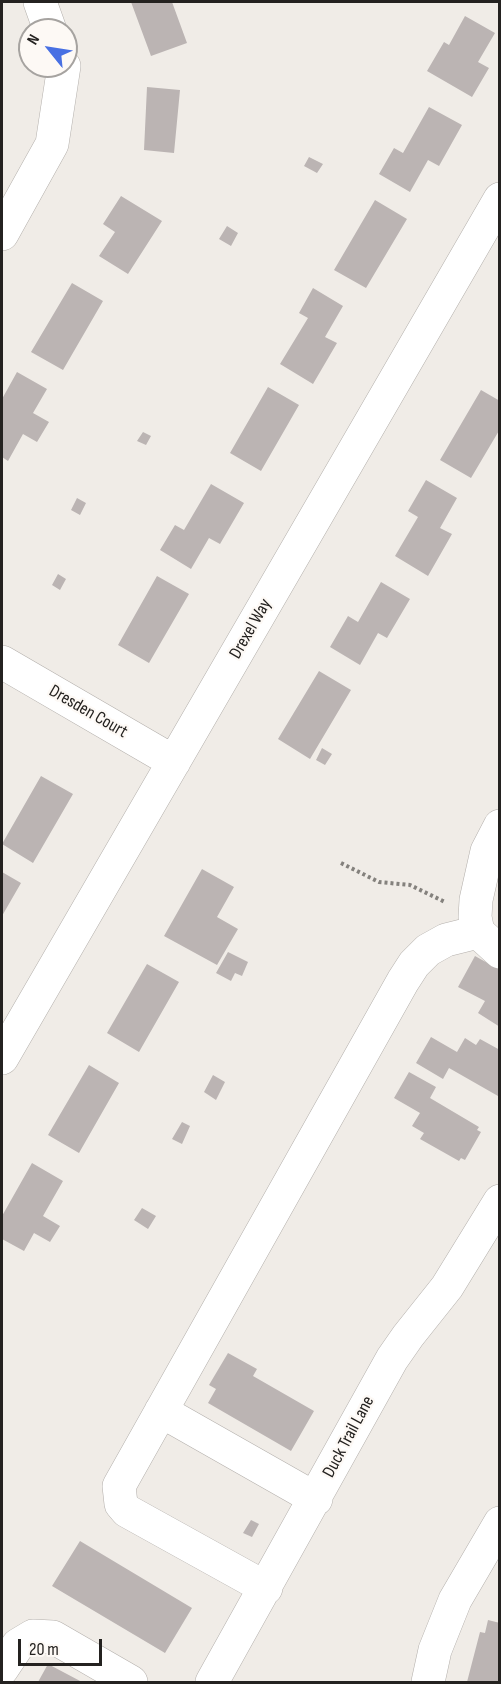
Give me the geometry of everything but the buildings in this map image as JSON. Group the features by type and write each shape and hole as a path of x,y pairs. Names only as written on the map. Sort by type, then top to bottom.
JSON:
{"street":[{"path":"40,2 46,18"},
{"path":"2,234 52,144 62,78"},
{"name":"Drexel Way","path":"2,1058 500,199"},
{"name":"Dresden Court","path":"2,662 174,762"},
{"path":"266,1588 127,1511 121,1504 119,1486 414,964 428,950 446,940 484,934 476,900 487,850 500,826"},
{"name":"Duck Trail Lane","path":"212,1683 392,1359 447,1287 490,1238 500,1201"},
{"path":"161,1411 316,1499"},
{"path":"428,1683 435,1650 455,1600 500,1523"},
{"path":"2,1669 18,1646 33,1636 53,1637 131,1683"}],"path":[{"path":"341,863 379,882 410,885 484,934"}]}
